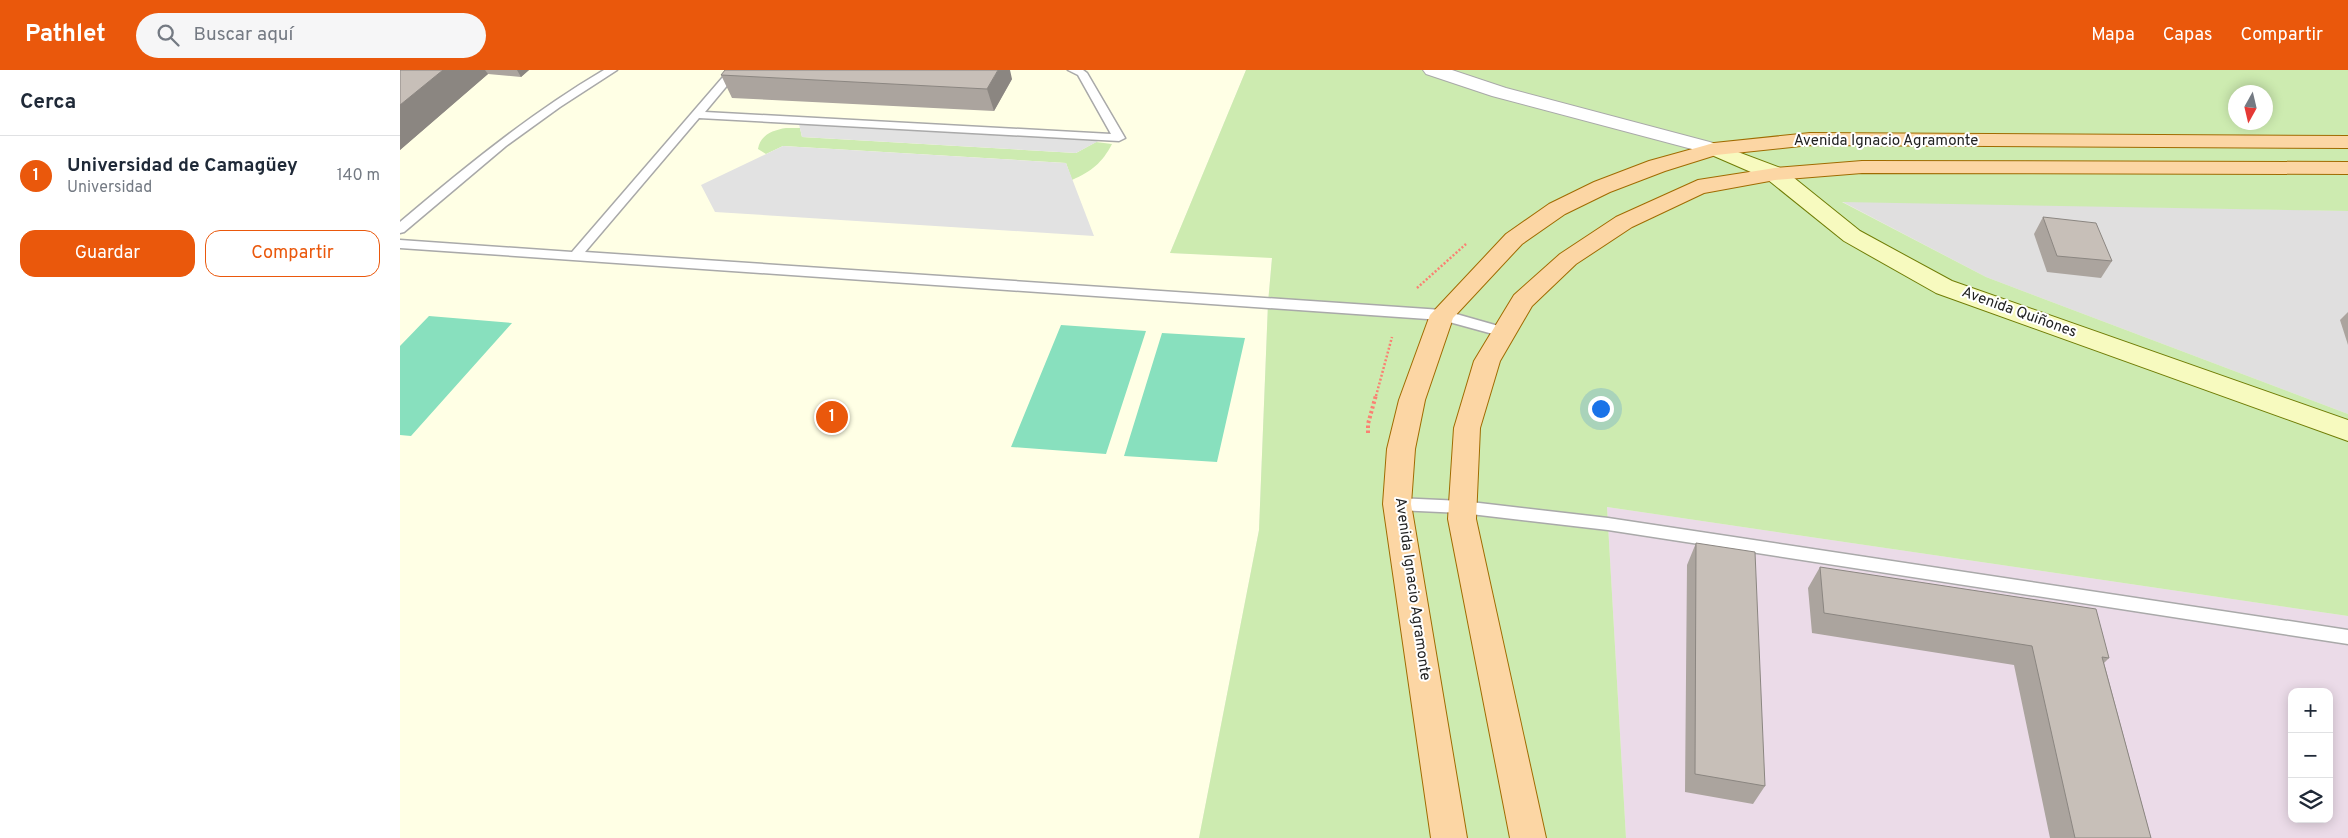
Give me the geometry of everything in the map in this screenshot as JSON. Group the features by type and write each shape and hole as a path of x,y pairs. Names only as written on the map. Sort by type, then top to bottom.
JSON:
{"main road":[{"name":"Avenida Ignacio Agramonte","path":"1449,838 1397,504 1401,449 1412,400 1442,316 1514,239 1558,209 1621,180 1657,166 1714,149 1810,139 2348,142"},
{"name":"Avenida Ignacio Agramonte","path":"1528,838 1462,519 1467,428 1487,360 1522,301 1568,259 1624,222 1698,187 1774,174 1862,167 2348,168"}],"street":[{"path":"1433,70 1499,92 1714,149"},
{"name":"Avenida Quiñones","path":"1714,149 1774,174 1852,236 1944,287 2348,431"}],"lane":[{"path":"400,229 460,176 561,101 612,70"},
{"path":"574,257 735,70"},
{"path":"697,115 1119,138 1082,73 1073,70"},
{"path":"400,244 1398,312 1442,316 1504,332"},
{"path":"1397,504 1462,507 1608,524 2348,637"}],"path":[{"path":"1368,434 1368,424 1398,312 1416,288 1472,240"}],"shaded area":[{"path":"400,70 1246,70 1170,253 1272,257 1268,303 1259,530 1199,838 400,838"},
{"path":"798,120 1104,138 1076,153 802,137"},
{"path":"783,146 1066,163 1094,236 715,212 701,185"},
{"path":"1841,201 2348,211 2348,414 1986,277"},
{"path":"1607,507 2348,616 2348,838 1626,838"}],"green space":[{"path":"1246,70 2348,70 2348,211 1842,202 1986,277 2348,414 2348,616 1607,507 1626,838 1199,838 1259,530 1268,303 1272,258 1170,253"},
{"path":"786,128 800,128 802,137 1076,153 1096,142 1112,144 1096,166 1072,180 1066,163 783,146 766,154 758,149 761,140 768,134"},
{"path":"429,316 512,323 411,436 400,435 400,346"},
{"path":"1061,325 1146,331 1106,454 1011,447"},
{"path":"1162,333 1245,338 1217,462 1124,456"}],"building":[{"path":"400,70 443,70 400,105"},
{"path":"725,70 998,70 987,89 721,75"},
{"path":"2043,217 2096,223 2112,261 2057,256"},
{"path":"1696,543 1755,552 1765,786 1695,774"},
{"path":"1820,567 2096,609 2109,658 2102,657 2151,838 2075,838 2032,646 1824,613"}],"place":[{"name":"Universidad de Camagüey","path":"832,417"}]}
